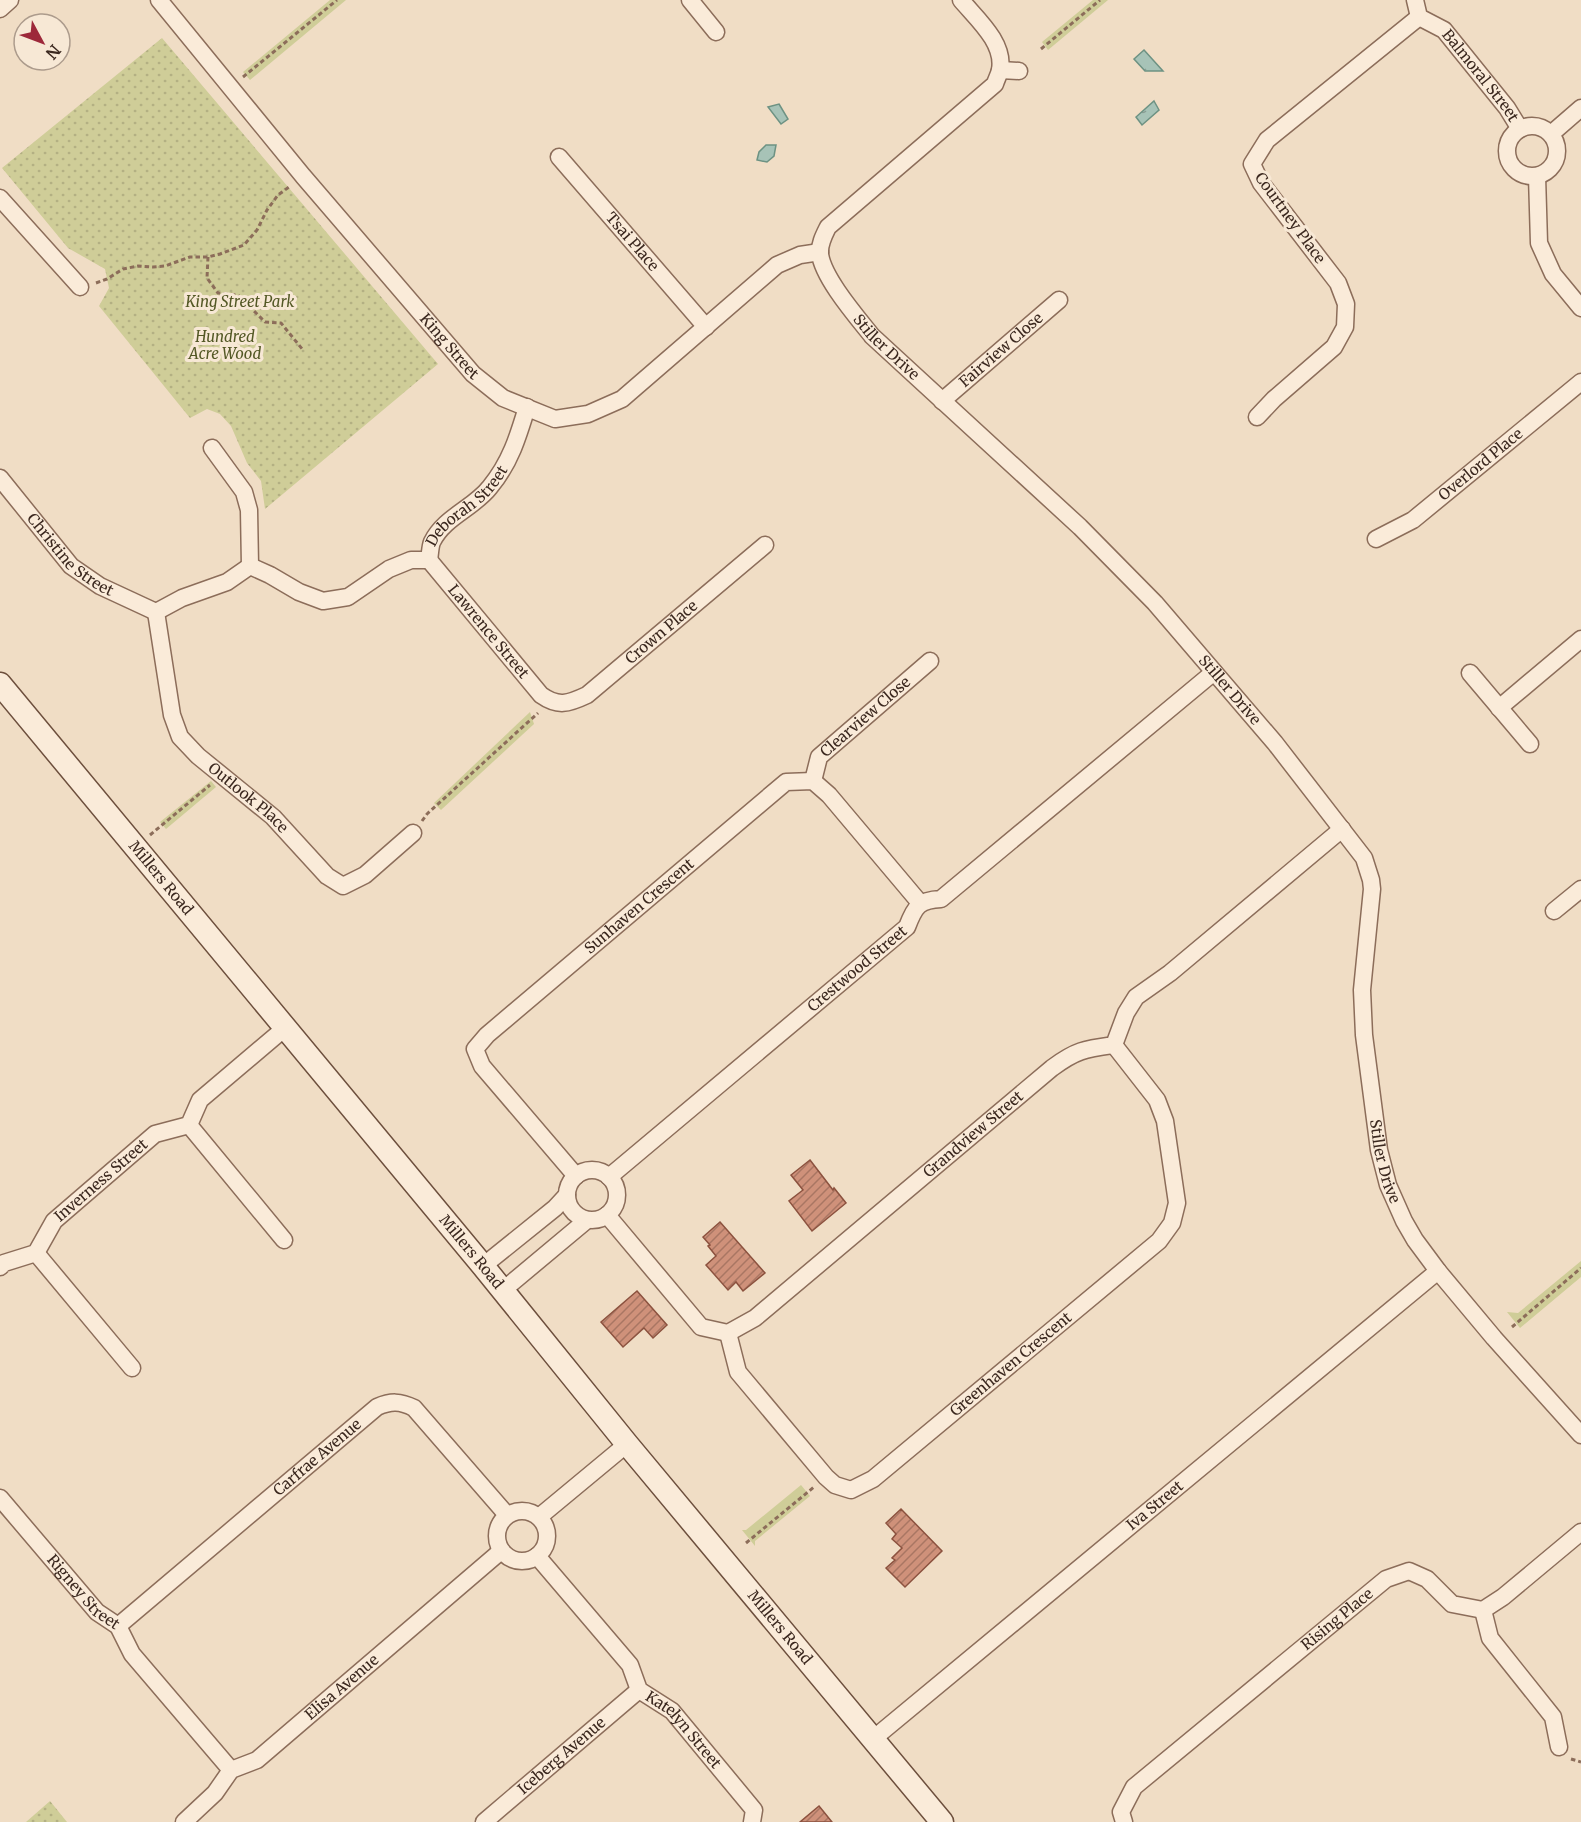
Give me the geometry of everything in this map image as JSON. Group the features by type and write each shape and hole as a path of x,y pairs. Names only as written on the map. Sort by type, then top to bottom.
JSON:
{"street":[{"path":"0,9 10,0"},
{"name":"King Street","path":"159,0 303,176 473,374 503,398 555,419 588,414 622,399 777,265 800,255 820,252"},
{"path":"690,0 716,32"},
{"path":"820,252 828,227 995,84 1000,69 999,54 992,37 961,0"},
{"path":"1415,0 1419,18"},
{"name":"Balmoral Street","path":"1419,18 1444,30 1520,129"},
{"name":"Courtney Place","path":"1257,417 1274,399 1334,347 1345,327 1346,304 1338,283 1261,183 1252,164 1267,140 1419,18"},
{"path":"1000,69 1019,71"},
{"path":"1551,134 1581,108"},
{"path":"1536,126 1545,129 1556,140 1557,156 1550,169 1537,176 1528,176 1513,168 1508,160 1508,142 1520,129 1536,126"},
{"name":"Tsai Place","path":"559,157 706,327"},
{"path":"1537,176 1539,243 1553,274 1581,308"},
{"path":"0,198 80,287"},
{"name":"Stiller Drive","path":"820,252 828,274 872,336 1108,554 1155,603 1275,743 1364,858 1372,889 1362,990 1364,1035 1379,1150 1388,1185 1415,1240 1438,1271 1581,1436"},
{"name":"Fairview Close","path":"942,401 1059,300"},
{"name":"Overlord Place","path":"1376,539 1413,520 1581,382"},
{"name":"Deborah Street","path":"250,566 299,592 323,601 348,597 389,569 411,560 429,560 432,542 447,523 488,490 505,467 516,445 527,407"},
{"path":"156,612 182,598 227,582 250,566 249,510 244,492 212,448"},
{"name":"Christine Street","path":"0,478 71,566 100,586 156,612"},
{"name":"Crown Place","path":"550,701 569,703 587,695 765,545"},
{"name":"Lawrence Street","path":"429,560 541,695 550,701"},
{"name":"Outlook Place","path":"156,612 172,716 180,737 198,756 273,817 327,876 343,886 365,875 413,833"},
{"path":"1499,708 1581,639"},
{"name":"Clearview Close","path":"813,781 819,757 930,661"},
{"path":"813,781 829,795 920,903 929,899 941,898 1215,672"},
{"path":"1470,674 1530,744"},
{"name":"Millers Road","path":"0,684 942,1822"},
{"name":"Sunhaven Crescent","path":"576,1176 482,1066 475,1049 487,1035 786,782 813,781"},
{"path":"1114,1046 1126,1012 1136,997 1170,973 1342,829"},
{"path":"1554,911 1581,890"},
{"name":"Crestwood Street","path":"609,1177 907,927 920,903"},
{"path":"284,1240 189,1125 200,1100 285,1028"},
{"name":"Grandview Street","path":"728,1334 755,1318 1070,1054 1086,1049 1114,1046"},
{"name":"Greenhaven Crescent","path":"728,1334 738,1372 826,1477 836,1485 851,1490 873,1479 1159,1241 1172,1223 1177,1203 1165,1121 1157,1100 1114,1046"},
{"name":"Inverness Street","path":"36,1253 54,1221 155,1134 189,1125"},
{"path":"502,1291 587,1220 601,1218 613,1209 616,1201 614,1184 604,1173 589,1170 576,1176 568,1188 567,1195 572,1211 587,1220"},
{"path":"483,1266 555,1208 567,1195"},
{"path":"607,1215 701,1327 728,1334"},
{"path":"0,1267 4,1263 36,1253 132,1368"},
{"name":"Iva Street","path":"873,1738 1438,1271"},
{"name":"Carfrae Avenue","path":"118,1626 377,1407 389,1402 402,1402 414,1408 507,1515"},
{"path":"539,1517 627,1444"},
{"name":"Rigney Street","path":"0,1498 97,1612 118,1626 132,1654 231,1770"},
{"path":"523,1510 539,1517 547,1533 543,1550 537,1556 530,1560 514,1560 501,1551 497,1544 497,1528 507,1515 523,1510"},
{"path":"1559,1747 1553,1718 1490,1638 1483,1610 1503,1597 1581,1532"},
{"name":"Elisa Avenue","path":"231,1770 257,1760 501,1551"},
{"name":"Katelyn Street","path":"537,1556 630,1665 639,1690 672,1711 754,1810 753,1822"},
{"name":"Rising Place","path":"1124,1822 1121,1812 1134,1787 1386,1579 1408,1572 1427,1579 1452,1604 1483,1610"},
{"name":"Iceberg Avenue","path":"484,1822 639,1690"},
{"path":"184,1822 215,1793 231,1770"}],"path":[{"path":"230,87 337,0"},
{"path":"1041,49 1100,0"},
{"path":"80,287 101,282 123,269 159,266 190,257 208,257 244,244 257,230 278,195 303,176"},
{"path":"208,257 207,278 218,293 237,295 265,322 281,323 303,350"},
{"path":"413,833 428,814 550,701"},
{"path":"135,847 222,776"},
{"path":"1512,1327 1581,1268"},
{"path":"746,1543 826,1477"}],"green space":[{"path":"330,0 346,0 250,80 243,72"},
{"path":"1093,0 1108,0 1048,50 1042,42"},
{"name":"King Street Park","path":"162,38 438,364 265,509 261,481 247,463 231,426 220,414 207,409 190,418 99,306 109,288 105,269 68,248 2,168"},
{"path":"530,712 534,724 441,810 434,803"},
{"path":"211,781 216,787 166,829 160,822"},
{"path":"1581,1261 1581,1277 1520,1328 1507,1312 1518,1313"},
{"path":"801,1485 810,1496 755,1541 755,1546 742,1530 746,1530"},
{"path":"50,1801 67,1822 26,1822"}],"water":[{"path":"1144,50 1163,71 1145,71 1134,59"},
{"path":"1154,101 1159,110 1142,125 1136,117"},
{"path":"779,104 788,119 781,124 768,107"},
{"path":"766,145 776,145 774,156 767,162 757,160 759,152"}],"building":[{"path":"810,1160 846,1203 812,1231 789,1201 803,1190 791,1175"},
{"path":"720,1222 765,1273 743,1291 736,1282 728,1290 706,1265 716,1256 703,1237"},
{"path":"637,1291 667,1325 653,1338 644,1328 623,1347 601,1322"},
{"path":"901,1509 942,1551 905,1587 886,1568 895,1560 892,1558 902,1548 892,1539 896,1534 886,1523"},
{"path":"819,1806 832,1822 800,1822"}],"park label":[{"name":"Hundred Acre Wood","path":"225,346"}]}
